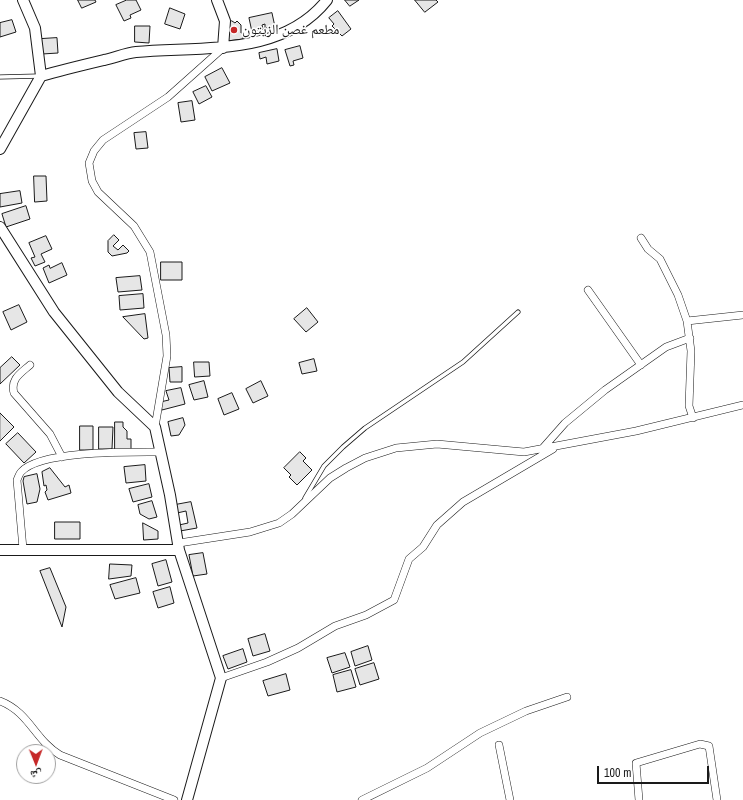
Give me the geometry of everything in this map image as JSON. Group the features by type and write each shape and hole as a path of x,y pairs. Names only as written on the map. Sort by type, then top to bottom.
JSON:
{"street":[{"path":"0,149 41,76 35,28 23,0"},
{"path":"189,798 221,678 179,546 161,452 154,427 167,356 166,335 150,252 134,226 98,192 92,182 89,163 94,151 103,140 168,97 223,48 225,21 217,0"},
{"path":"41,76 135,52 223,48 260,42 297,26 321,8 327,0"},
{"path":"0,227 54,312 118,392 154,427"},
{"path":"641,238 648,249 660,259 678,295 687,321 691,351 689,406 693,418"},
{"path":"588,290 641,365"},
{"path":"687,321 743,315"},
{"path":"542,449 564,423 585,406 666,347 690,338"},
{"path":"30,365 14,380 12,386 14,393 50,434 62,457"},
{"path":"0,550 179,546 250,532 278,522 300,506 330,478 365,458 396,448 437,444 524,452 693,418 743,405"},
{"path":"221,678 267,662 298,648 335,626 366,616 386,606 394,600 397,594 409,559 423,547 437,525 463,502 503,477 559,446"},
{"path":"23,549 17,480 25,468 62,457 89,453 161,452"},
{"path":"362,800 427,768 480,733 526,711 567,697"},
{"path":"0,701 19,712 50,749 60,755 174,800"},
{"path":"639,800 636,763 700,744 709,746 717,800"},
{"path":"499,745 510,800"}],"lane":[{"path":"0,77 41,76"},
{"path":"300,506 324,466 342,447 365,428 463,362 518,312"}],"building":[{"path":"78,0 95,0 96,2 82,8"},
{"path":"127,0 136,0 141,10 130,15 131,18 124,21 116,5"},
{"path":"345,0 359,0 350,6"},
{"path":"415,0 436,0 438,2 425,12"},
{"path":"170,8 185,14 180,29 165,24"},
{"path":"338,11 351,29 342,36 332,26 334,24 329,18"},
{"path":"272,13 275,27 265,28 265,24 262,25 263,29 252,32 249,18"},
{"path":"12,20 16,32 0,37 0,23"},
{"path":"232,21 235,23 237,21 241,25 243,39 227,41 225,26"},
{"path":"135,26 150,26 149,43 135,42"},
{"path":"57,38 58,53 42,54 41,39"},
{"path":"300,46 303,58 293,61 294,65 290,66 285,50"},
{"path":"277,49 279,61 267,64 266,57 260,59 259,53"},
{"path":"222,68 230,83 212,91 205,77"},
{"path":"206,86 212,97 199,104 193,92"},
{"path":"192,101 195,120 181,122 178,103"},
{"path":"146,132 148,148 136,149 134,133"},
{"path":"34,176 46,176 47,201 35,202"},
{"path":"20,191 22,203 0,207 0,194"},
{"path":"26,206 30,219 6,227 2,214"},
{"path":"114,235 119,240 113,246 118,250 123,245 129,251 127,253 112,256 108,252 108,241"},
{"path":"46,236 52,249 41,254 45,262 35,266 31,258 35,257 29,243"},
{"path":"161,262 182,262 182,280 161,280"},
{"path":"62,263 67,275 49,283 43,268 49,265 50,268"},
{"path":"140,276 142,290 118,292 116,278"},
{"path":"143,294 144,308 120,310 119,296"},
{"path":"19,305 27,322 11,330 3,312"},
{"path":"307,308 318,322 306,332 294,319"},
{"path":"145,314 148,338 144,339 123,317"},
{"path":"12,357 20,365 0,384 0,368"},
{"path":"314,359 317,371 302,374 299,363"},
{"path":"194,362 209,362 210,376 195,377"},
{"path":"182,367 182,382 170,382 169,368"},
{"path":"204,381 208,397 194,400 189,385"},
{"path":"261,381 268,396 253,403 246,389"},
{"path":"181,388 185,404 162,410 160,402 169,400 166,391"},
{"path":"232,393 239,409 224,415 218,399"},
{"path":"0,413 14,427 0,441"},
{"path":"183,418 185,425 179,435 171,436 168,422"},
{"path":"115,422 123,422 123,427 127,431 127,439 131,439 131,450 115,450"},
{"path":"80,426 93,426 93,450 80,450"},
{"path":"99,427 113,427 112,449 99,449"},
{"path":"18,433 36,452 24,463 6,444"},
{"path":"300,452 306,458 303,461 312,470 297,485 289,477 291,475 284,468"},
{"path":"145,465 146,481 126,483 124,467"},
{"path":"50,468 65,487 69,485 71,493 48,500 45,492 47,490 46,485 44,486 42,472"},
{"path":"37,474 40,489 37,502 27,504 23,481 24,477"},
{"path":"149,484 152,497 133,502 129,489"},
{"path":"152,501 157,517 149,519 140,514 138,505"},
{"path":"191,502 197,528 180,531 179,525 188,523 186,511 177,513 175,505"},
{"path":"55,522 80,522 80,539 55,539"},
{"path":"143,523 158,531 158,539 144,540"},
{"path":"203,553 207,574 193,576 189,555"},
{"path":"166,560 172,582 158,586 152,564"},
{"path":"110,564 132,565 131,576 109,579"},
{"path":"50,568 66,607 62,627 40,571"},
{"path":"136,578 140,593 115,599 110,585"},
{"path":"170,587 174,603 158,608 153,592"},
{"path":"265,634 270,651 253,656 248,639"},
{"path":"368,646 372,660 355,666 351,652"},
{"path":"243,649 247,662 228,669 223,656"},
{"path":"345,653 350,667 332,673 327,658"},
{"path":"374,663 379,679 360,685 355,669"},
{"path":"351,670 356,687 337,692 333,675"},
{"path":"286,674 290,690 268,696 263,681"}],"place":[{"name":"مطعم غصن الزيتون","path":"234,30"}]}
